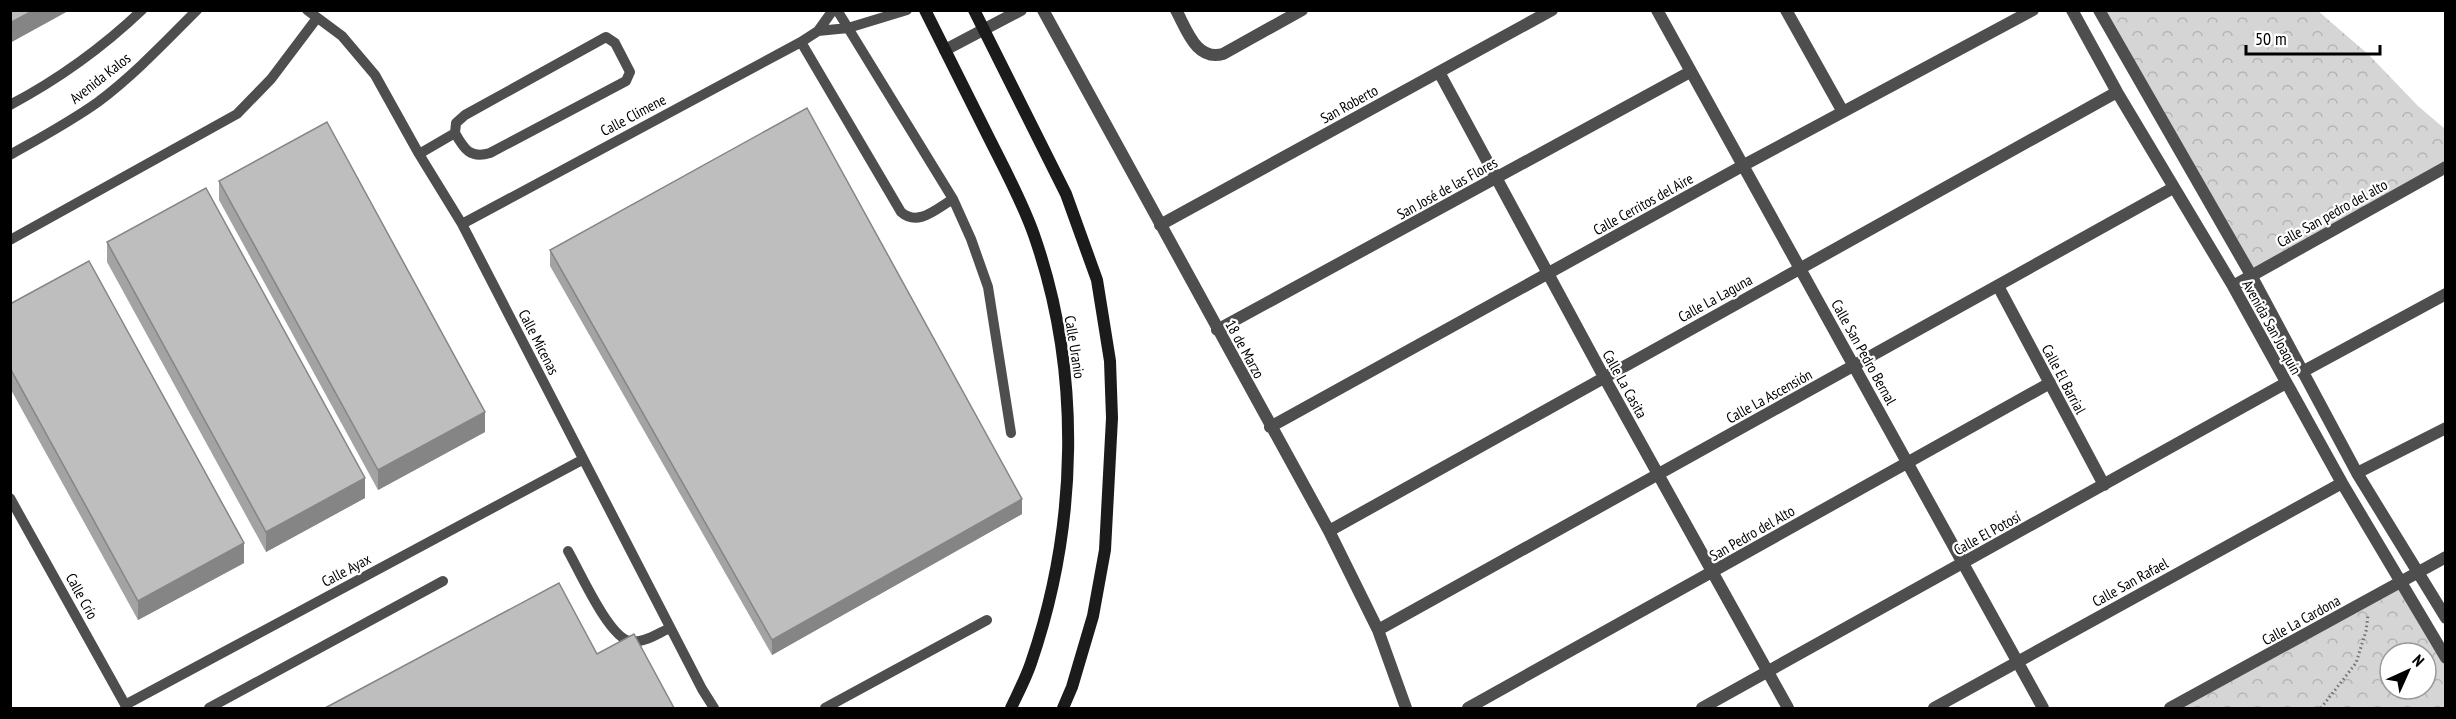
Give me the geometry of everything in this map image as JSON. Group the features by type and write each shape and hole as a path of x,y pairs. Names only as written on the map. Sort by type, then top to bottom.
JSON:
{"street":[{"name":"Calle Uranio","path":"924,10 1011,181 1034,235 1051,294 1065,368 1069,436 1062,527 1049,597 1031,664 1011,708"},
{"name":"Calle Uranio","path":"974,10 1066,194 1096,280 1110,361 1112,418 1106,550 1093,616 1072,687 1063,708"},
{"name":"18 de Marzo","path":"1043,10 1329,531 1378,630 1406,708"},
{"path":"1176,10 1194,44 1207,55 1223,54 1302,10"},
{"path":"1523,10 1530,22"},
{"name":"San Roberto","path":"1160,225 1552,10"},
{"name":"Calle San Pedro Bernal","path":"1657,10 2043,708"},
{"path":"1786,10 1843,112"},
{"name":"Calle Cerritos del Aire","path":"1270,427 1744,165 2033,10"},
{"name":"Avenida San Joaquín","path":"2072,10 2116,92 2233,285 2342,483 2445,658"},
{"name":"Avenida San Joaquín","path":"2098,10 2251,275 2357,473 2445,618"},
{"path":"945,50 1020,11"},
{"name":"Calle La Casita","path":"1439,72 1657,475 1788,708"},
{"name":"San José de las Flores","path":"1217,330 1690,72"},
{"name":"Calle La Laguna","path":"1329,531 2116,92"},
{"name":"Calle San pedro del alto","path":"2233,285 2445,167"},
{"name":"Calle La Ascensión","path":"1378,630 2173,188"},
{"name":"Calle El Barrial","path":"1998,286 2104,485"},
{"path":"2302,372 2445,294"},
{"name":"San Pedro del Alto","path":"1468,708 2050,383"},
{"name":"Calle El Potosí","path":"1702,708 2286,383"},
{"path":"2357,473 2445,428"},
{"name":"Calle San Rafael","path":"1934,708 2342,483"},
{"name":"Calle La Cardona","path":"2170,708 2445,557"}],"lane":[{"path":"10,105 80,63 112,38 141,10"},
{"name":"Avenida Kalos","path":"10,155 63,125 98,101 136,71 197,10"},
{"name":"Calle Micenas","path":"307,10 342,36 375,75 419,154 462,224 582,460 714,708"},
{"path":"835,10 953,199 988,287 1011,433"},
{"name":"Calle Climene","path":"462,224 801,42 818,31 835,10"},
{"name":"Calle Climene","path":"818,31 848,28 907,10"},
{"path":"10,240 237,114 271,80 317,18"},
{"path":"606,37 615,43 630,72 626,81 490,153 481,155 468,153 455,133 456,123 465,115 606,37"},
{"path":"801,42 901,212 913,219 918,218 953,199"},
{"path":"419,154 455,133"},
{"name":"Calle Ayax","path":"126,707 582,460"},
{"name":"Calle Crío","path":"10,498 126,707"},
{"path":"568,551 611,628 622,639 640,641 670,628"},
{"path":"209,708 442,581"},
{"path":"825,708 987,620"}],"path":[{"path":"2321,708 2356,663 2366,631 2370,599"}],"green space":[{"path":"2099,11 2318,11 2369,55 2418,106 2445,129 2445,167 2251,275"},
{"path":"2400,582 2435,641 2378,641 2378,701 2438,701 2438,646 2445,658 2445,708 2170,708"}],"building":[{"path":"10,10 34,10 10,23"},
{"path":"807,108 1022,499 772,640 550,250"},
{"path":"327,122 485,412 378,470 219,181"},
{"path":"206,188 365,478 266,532 107,242"},
{"path":"89,261 244,543 138,601 10,368 10,304"},
{"path":"559,583 597,654 634,634 674,708 325,708"}]}
